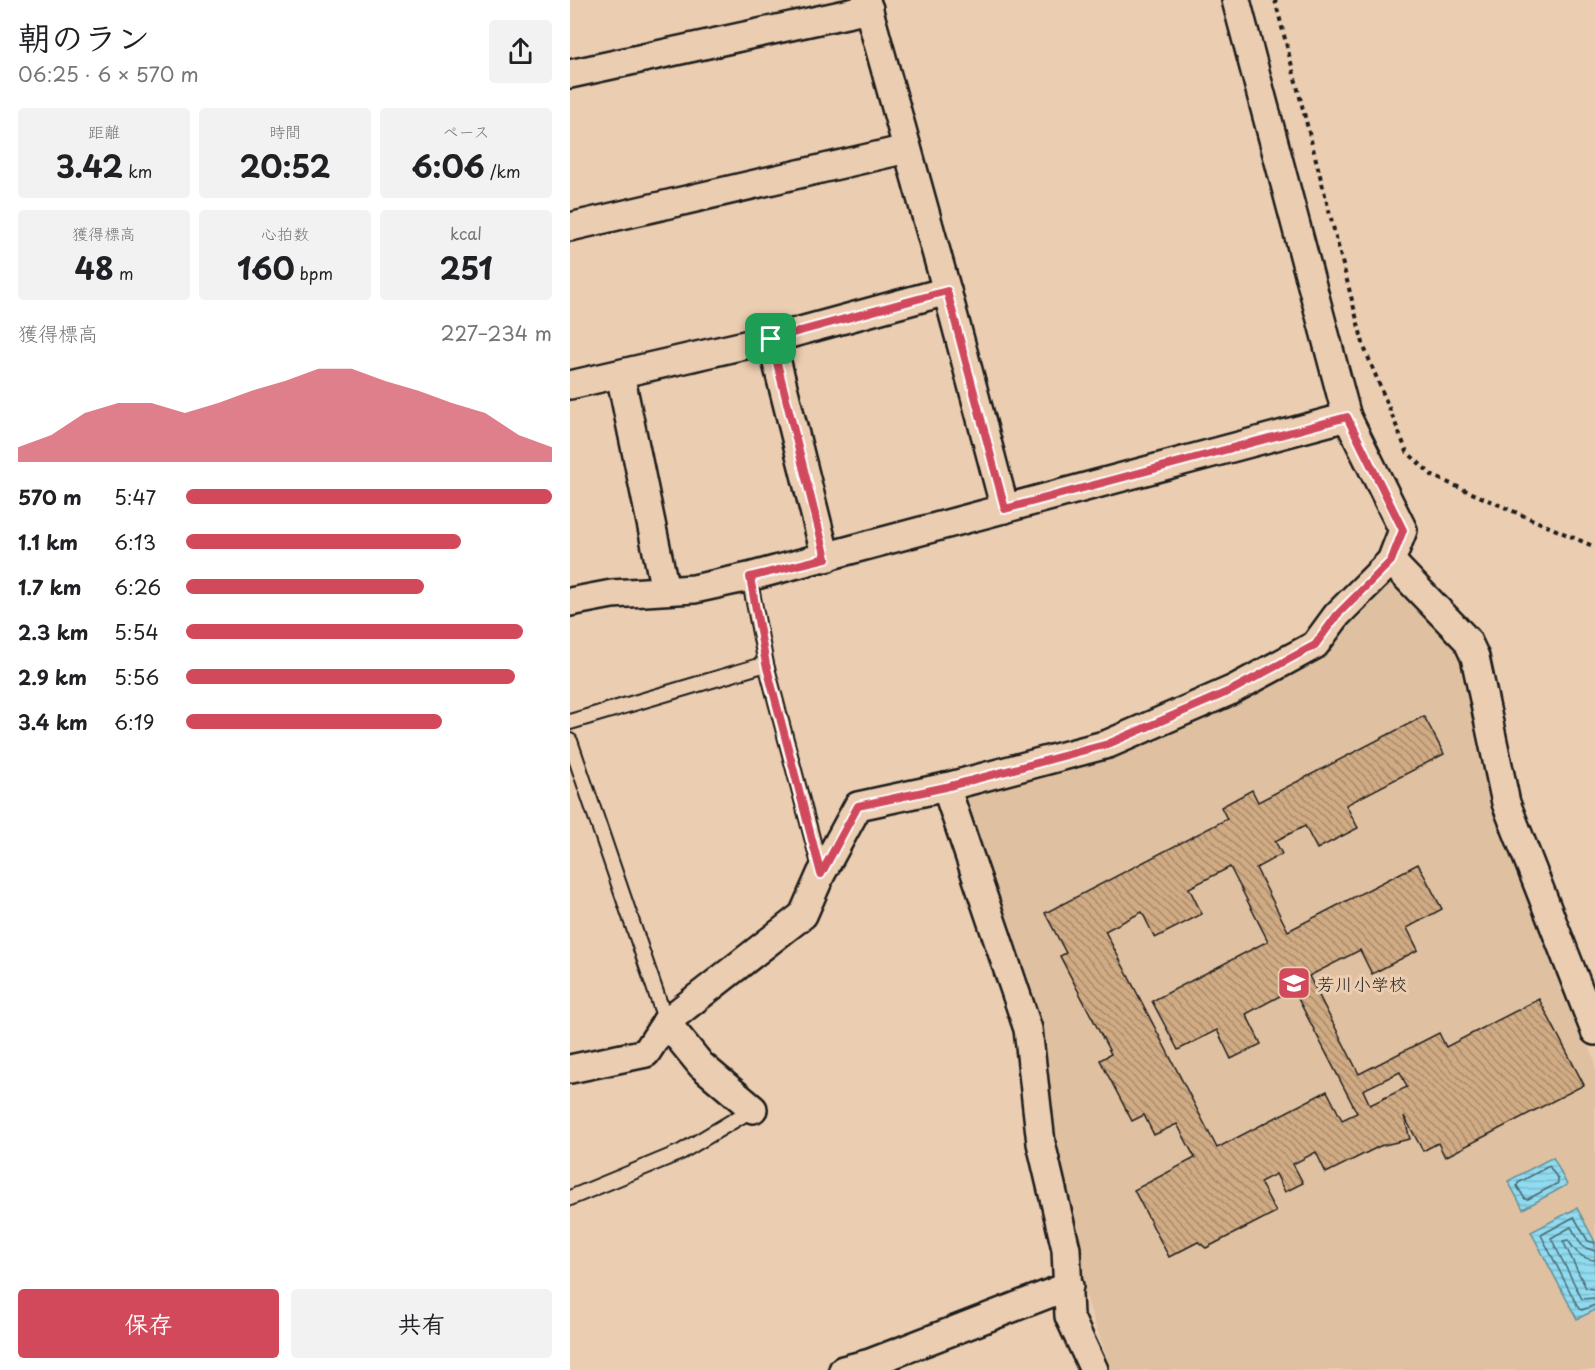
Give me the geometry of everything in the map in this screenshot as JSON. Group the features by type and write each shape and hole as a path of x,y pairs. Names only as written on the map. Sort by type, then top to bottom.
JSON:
{"street":[{"path":"570,1069 646,1053 666,1022 803,915 821,874 858,806 946,787 1108,744 1232,690 1315,645 1337,615 1391,561 1403,530 1347,417 1236,0"},
{"path":"570,74 867,4 1005,509"},
{"path":"570,227 907,149"},
{"path":"570,386 771,339 947,291"},
{"path":"771,339 826,558"},
{"path":"620,374 665,590"},
{"path":"570,602 612,594 693,589 750,577 1347,417"},
{"path":"1391,561 1467,640 1475,657 1506,803 1595,1031"},
{"path":"946,787 1028,1029 1041,1143 1066,1249 1070,1316 1094,1370"},
{"path":"666,1022 701,1065 753,1109"},
{"path":"843,1370 870,1363 1068,1286"}],"lane":[{"path":"750,577 766,664 821,874"},
{"path":"570,722 766,664"},
{"path":"570,741 666,1022"},
{"path":"570,1198 681,1152 753,1109"}],"path":[{"path":"1275,0 1364,347 1407,452 1432,476 1595,547"}],"shaded area":[{"name":"芳川小学校","path":"1390,581 1404,586 1465,655 1495,801 1595,1061 1595,1370 1111,1370 1085,1294 1079,1261 963,800 972,794 1098,763 1312,663 1375,588"}],"water":[{"path":"1553,1157 1567,1185 1523,1209 1508,1181"},
{"path":"1577,1208 1595,1242 1595,1310 1577,1319 1531,1232"}],"building":[{"path":"1424,716 1444,754 1346,805 1358,828 1317,849 1305,826 1275,841 1282,854 1256,868 1288,931 1418,864 1442,909 1407,928 1418,950 1372,974 1360,950 1309,976 1359,1074 1439,1033 1446,1047 1539,999 1584,1085 1445,1157 1438,1143 1423,1151 1404,1116 1410,1139 1380,1146 1326,1173 1316,1152 1293,1164 1303,1183 1285,1192 1276,1174 1260,1182 1276,1212 1206,1248 1198,1242 1169,1257 1134,1190 1195,1158 1177,1124 1154,1135 1144,1115 1132,1121 1100,1060 1111,1054 1060,956 1066,953 1045,913 1227,819 1221,807 1252,790 1258,802","holes":["1230,867 1268,941 1152,1001 1178,1050 1217,1030 1231,1059 1261,1044 1246,1014 1293,989 1357,1113 1342,1120 1327,1091 1217,1148 1105,931 1142,912 1155,938 1202,914 1189,888","1400,1072 1407,1087 1370,1105 1363,1090"]}],"place":[{"name":"芳川小学校","path":"1294,983"}],"route":[{"path":"947,291 1005,509 1347,417 1403,530 1391,561 1337,615 1315,645 1232,690 1108,744 946,787 858,806 821,874 766,664 750,577 826,558 771,339 947,291"}]}
